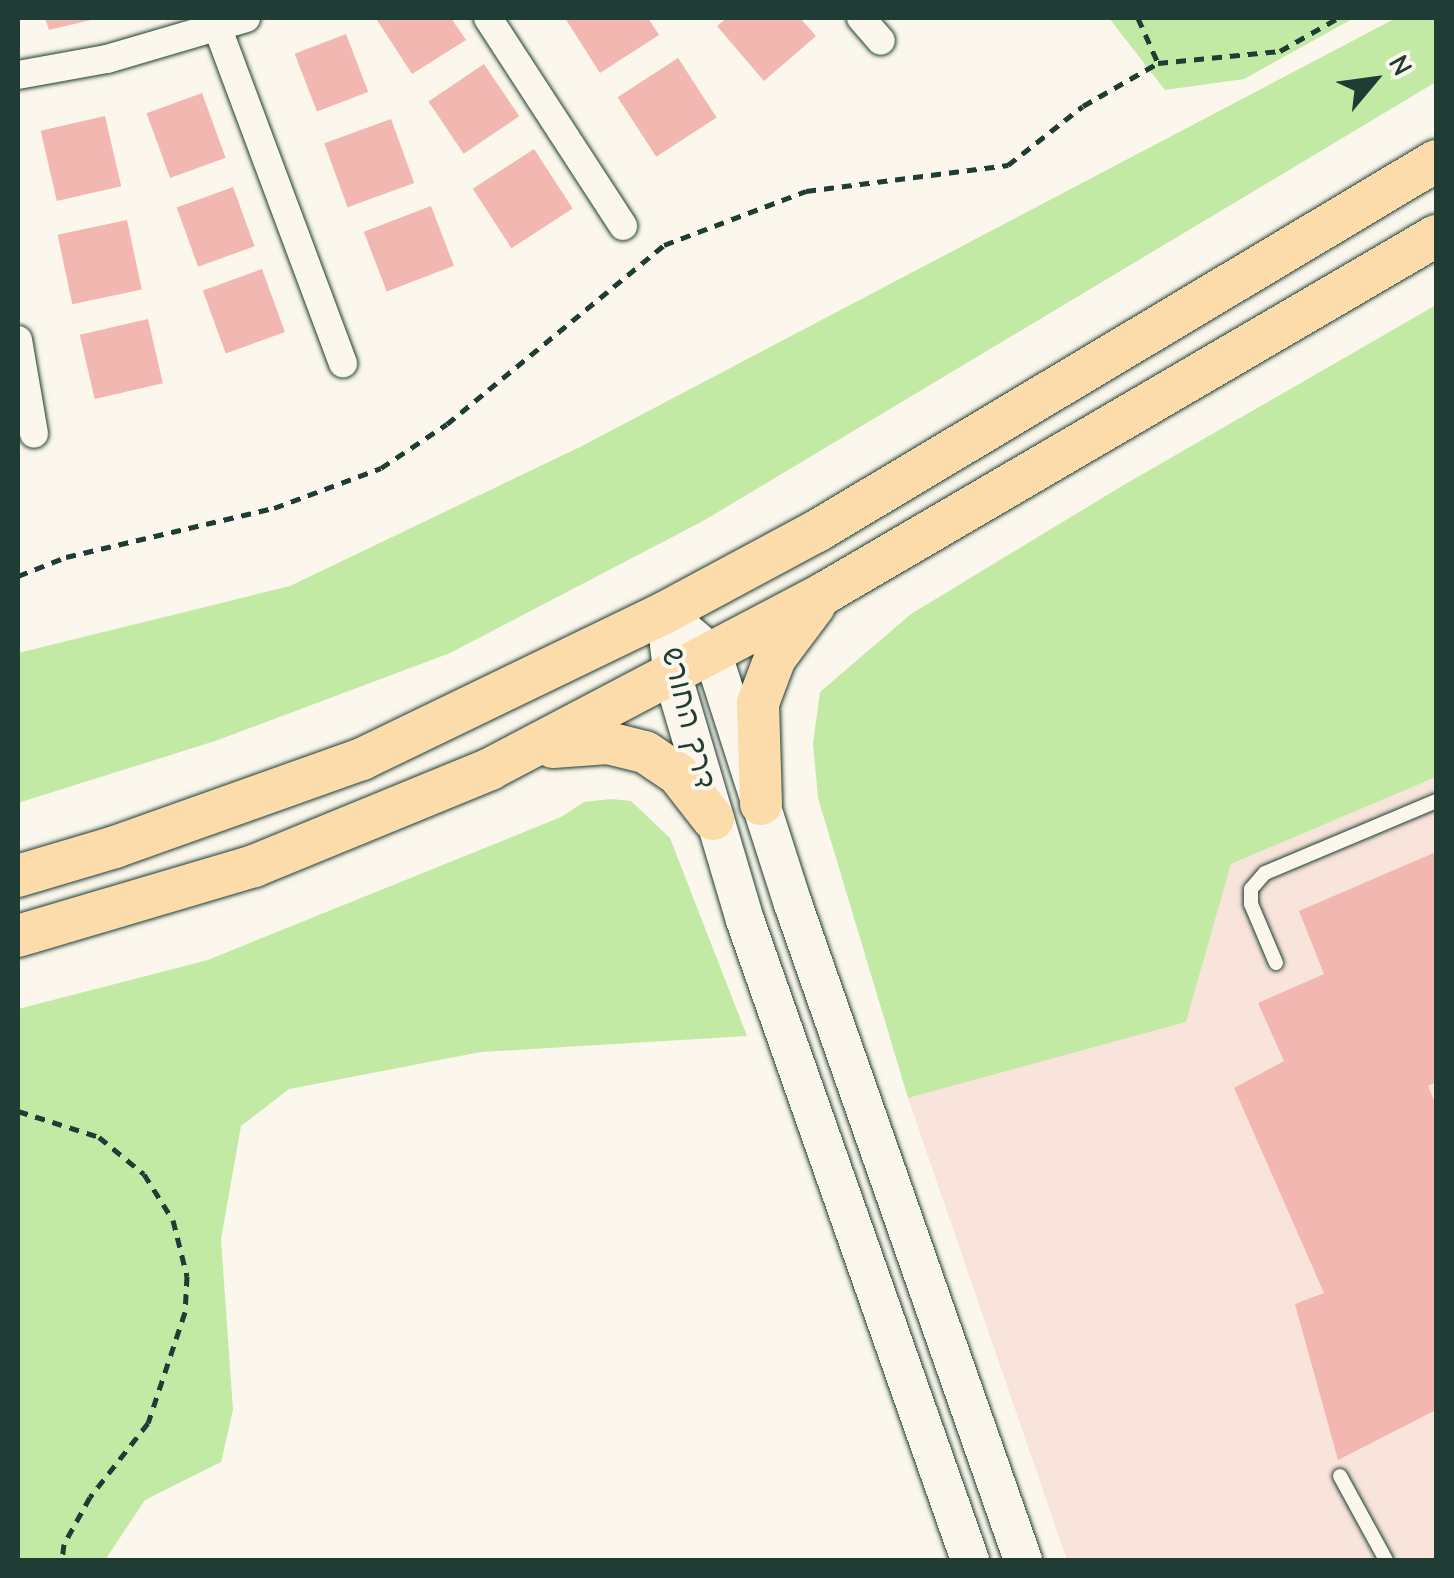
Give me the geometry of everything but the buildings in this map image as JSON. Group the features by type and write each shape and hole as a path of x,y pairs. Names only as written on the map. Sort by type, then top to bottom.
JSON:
{"main road":[{"path":"18,876 115,847 362,759 664,613 818,530 1436,161"},
{"path":"18,936 254,866 413,804 523,752 823,594 1436,236"},
{"path":"760,804 758,703 775,658 823,594"},
{"path":"523,752 608,742 645,752 678,774 712,820"}],"street":[{"path":"18,76 107,59 246,18"},
{"path":"488,18 624,226"},
{"path":"862,18 881,41"},
{"path":"218,28 343,363"},
{"path":"18,340 34,434"},
{"name":"דרך החורש","path":"664,613 713,655 760,804 1023,1560"},
{"name":"דרך החורש","path":"664,613 673,676 712,820 970,1560"}],"lane":[{"path":"1276,963 1250,904 1251,889 1265,873 1436,802"},
{"path":"1340,1476 1386,1560"}],"path":[{"path":"1138,18 1158,63"},
{"path":"18,576 66,557 274,508 381,468 447,424 664,244 806,191 1008,166 1083,106 1158,63 1280,51 1338,18"},
{"path":"18,1112 98,1136 144,1174 173,1220 188,1276 185,1312 148,1423 90,1497 64,1544 62,1560"}],"shaded area":[{"path":"1436,777 1436,1560 1067,1560 908,1098 1186,1022 1231,864"}],"green space":[{"path":"1109,18 1354,18 1244,79 1165,90"},
{"path":"1396,18 1436,18 1436,82 703,521 450,653 215,741 18,803 18,653 290,586 580,447"},
{"path":"1436,305 1436,777 1231,864 1186,1022 908,1098 818,798 813,744 820,692 911,614 1122,486"},
{"path":"631,801 670,838 747,1036 481,1052 289,1089 241,1126 221,1239 233,1410 221,1462 145,1500 105,1560 18,1560 18,1009 208,960 561,817 584,802"}]}
